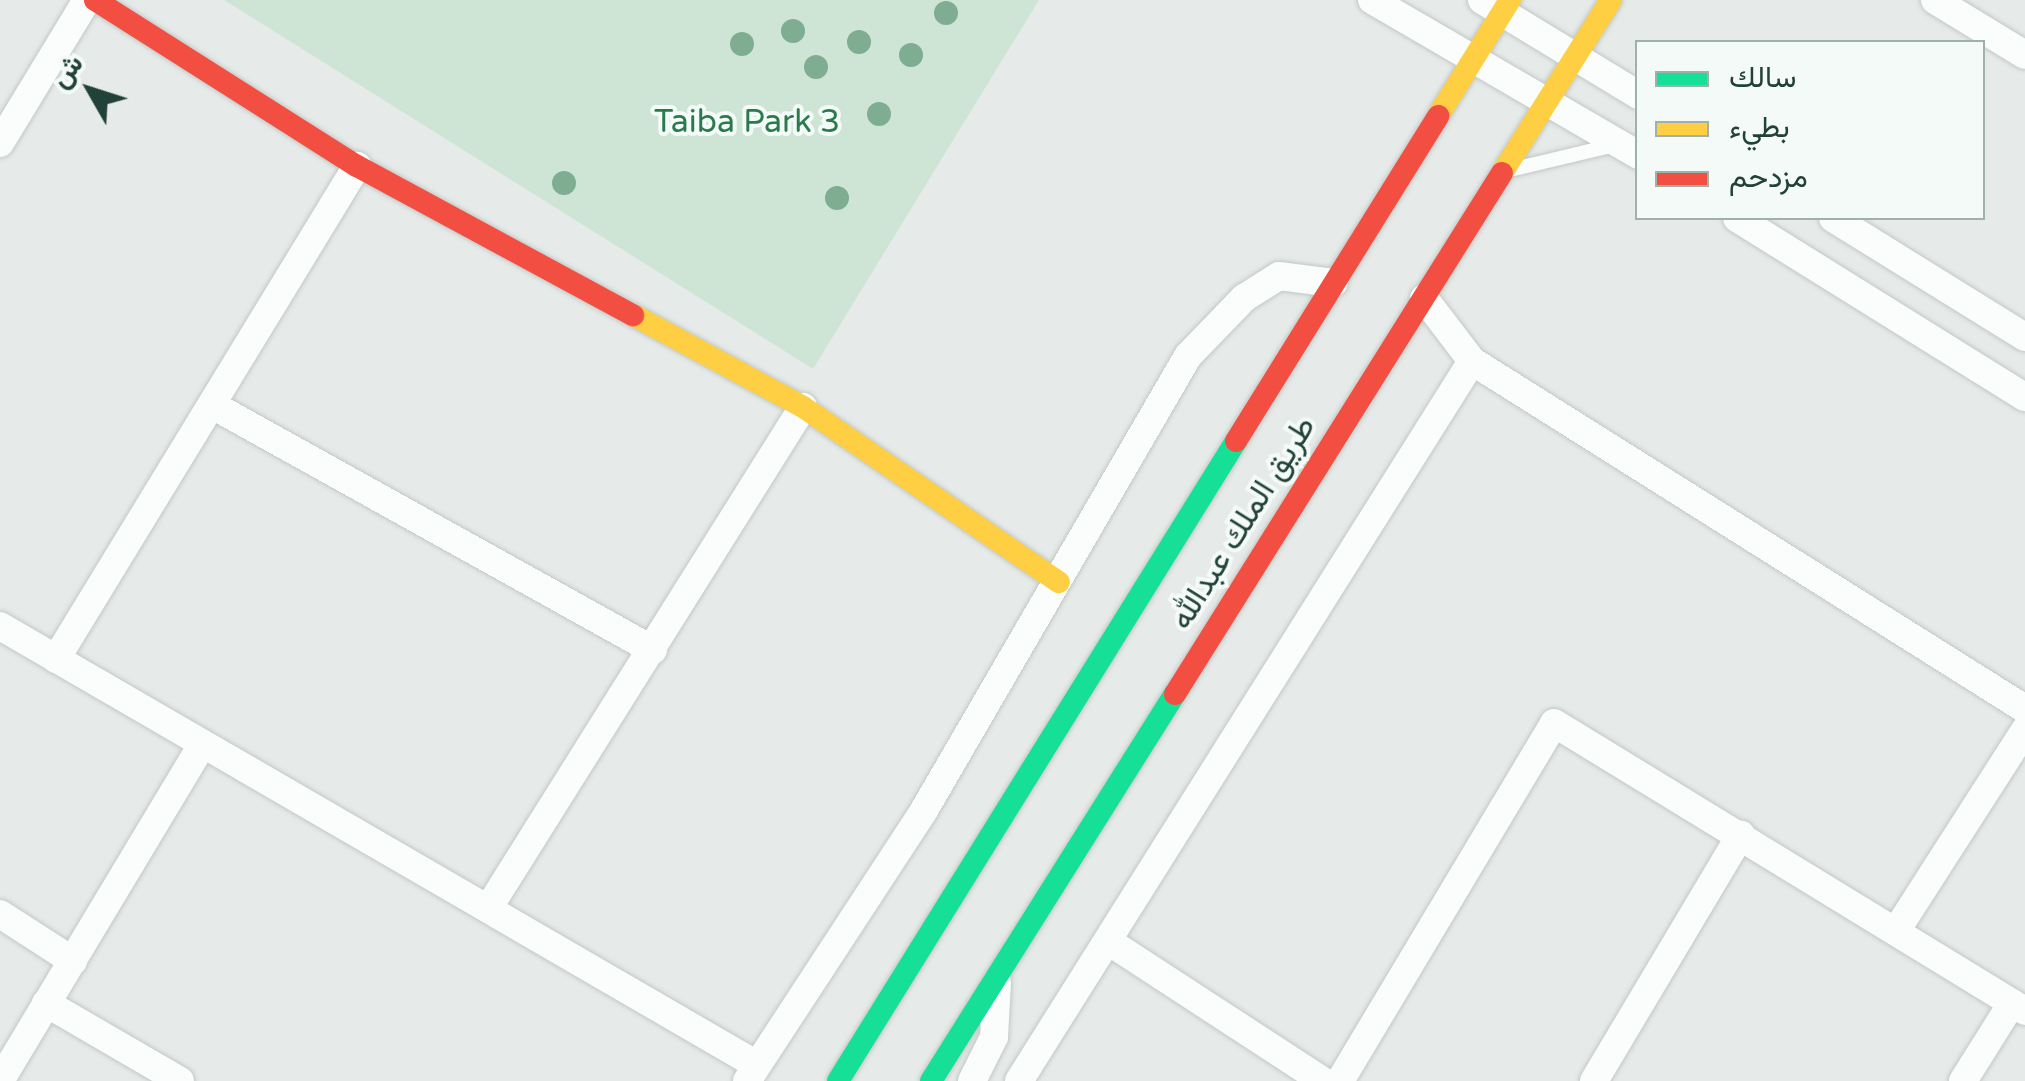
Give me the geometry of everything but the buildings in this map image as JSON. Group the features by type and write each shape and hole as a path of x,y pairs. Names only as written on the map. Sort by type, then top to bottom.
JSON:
{"main road":[{"path":"95,0 357,166 803,407 1058,582"},
{"name":"طريق الملك عبدالله","path":"931,1081 1611,0"},
{"name":"طريق الملك عبدالله","path":"838,1081 1334,283 1470,58 1498,4"}],"street":[{"path":"0,144 87,0"},
{"path":"1372,0 1629,150"},
{"path":"1936,0 1974,10 2025,55"},
{"path":"1498,4 1635,93"},
{"path":"56,660 216,407 357,166"},
{"path":"1740,220 2025,397"},
{"path":"1837,220 2025,337"},
{"path":"0,626 201,747 492,904 752,1073 923,812 1188,356 1244,298 1280,276 1334,283"},
{"path":"1424,298 1472,361 2025,709"},
{"path":"1019,1081 1472,361"},
{"path":"216,407 653,650"},
{"path":"492,904 803,407"},
{"path":"1340,1081 1554,723 2018,1007 1963,1081"},
{"path":"1896,931 2025,730"},
{"path":"0,1081 201,747"},
{"path":"1594,1081 1740,834"},
{"path":"0,914 73,961"},
{"path":"1108,941 1323,1081"},
{"path":"972,1081 994,1037 998,975"},
{"path":"46,1003 180,1081"}],"lane":[{"path":"1504,172 1629,150"}],"green space":[{"name":"Taiba Park 3","path":"224,0 1039,0 813,369"}],"traffic: fast":[{"path":"838,1081 1236,441"},
{"path":"931,1081 1175,694"}],"traffic: slow":[{"path":"1438,116 1510,0"},
{"path":"1502,173 1611,0"},
{"path":"633,315 803,407 1059,582"}],"traffic: jam":[{"path":"95,0 357,166 633,315"},
{"path":"1236,441 1438,116"},
{"path":"1175,694 1502,173"}]}
